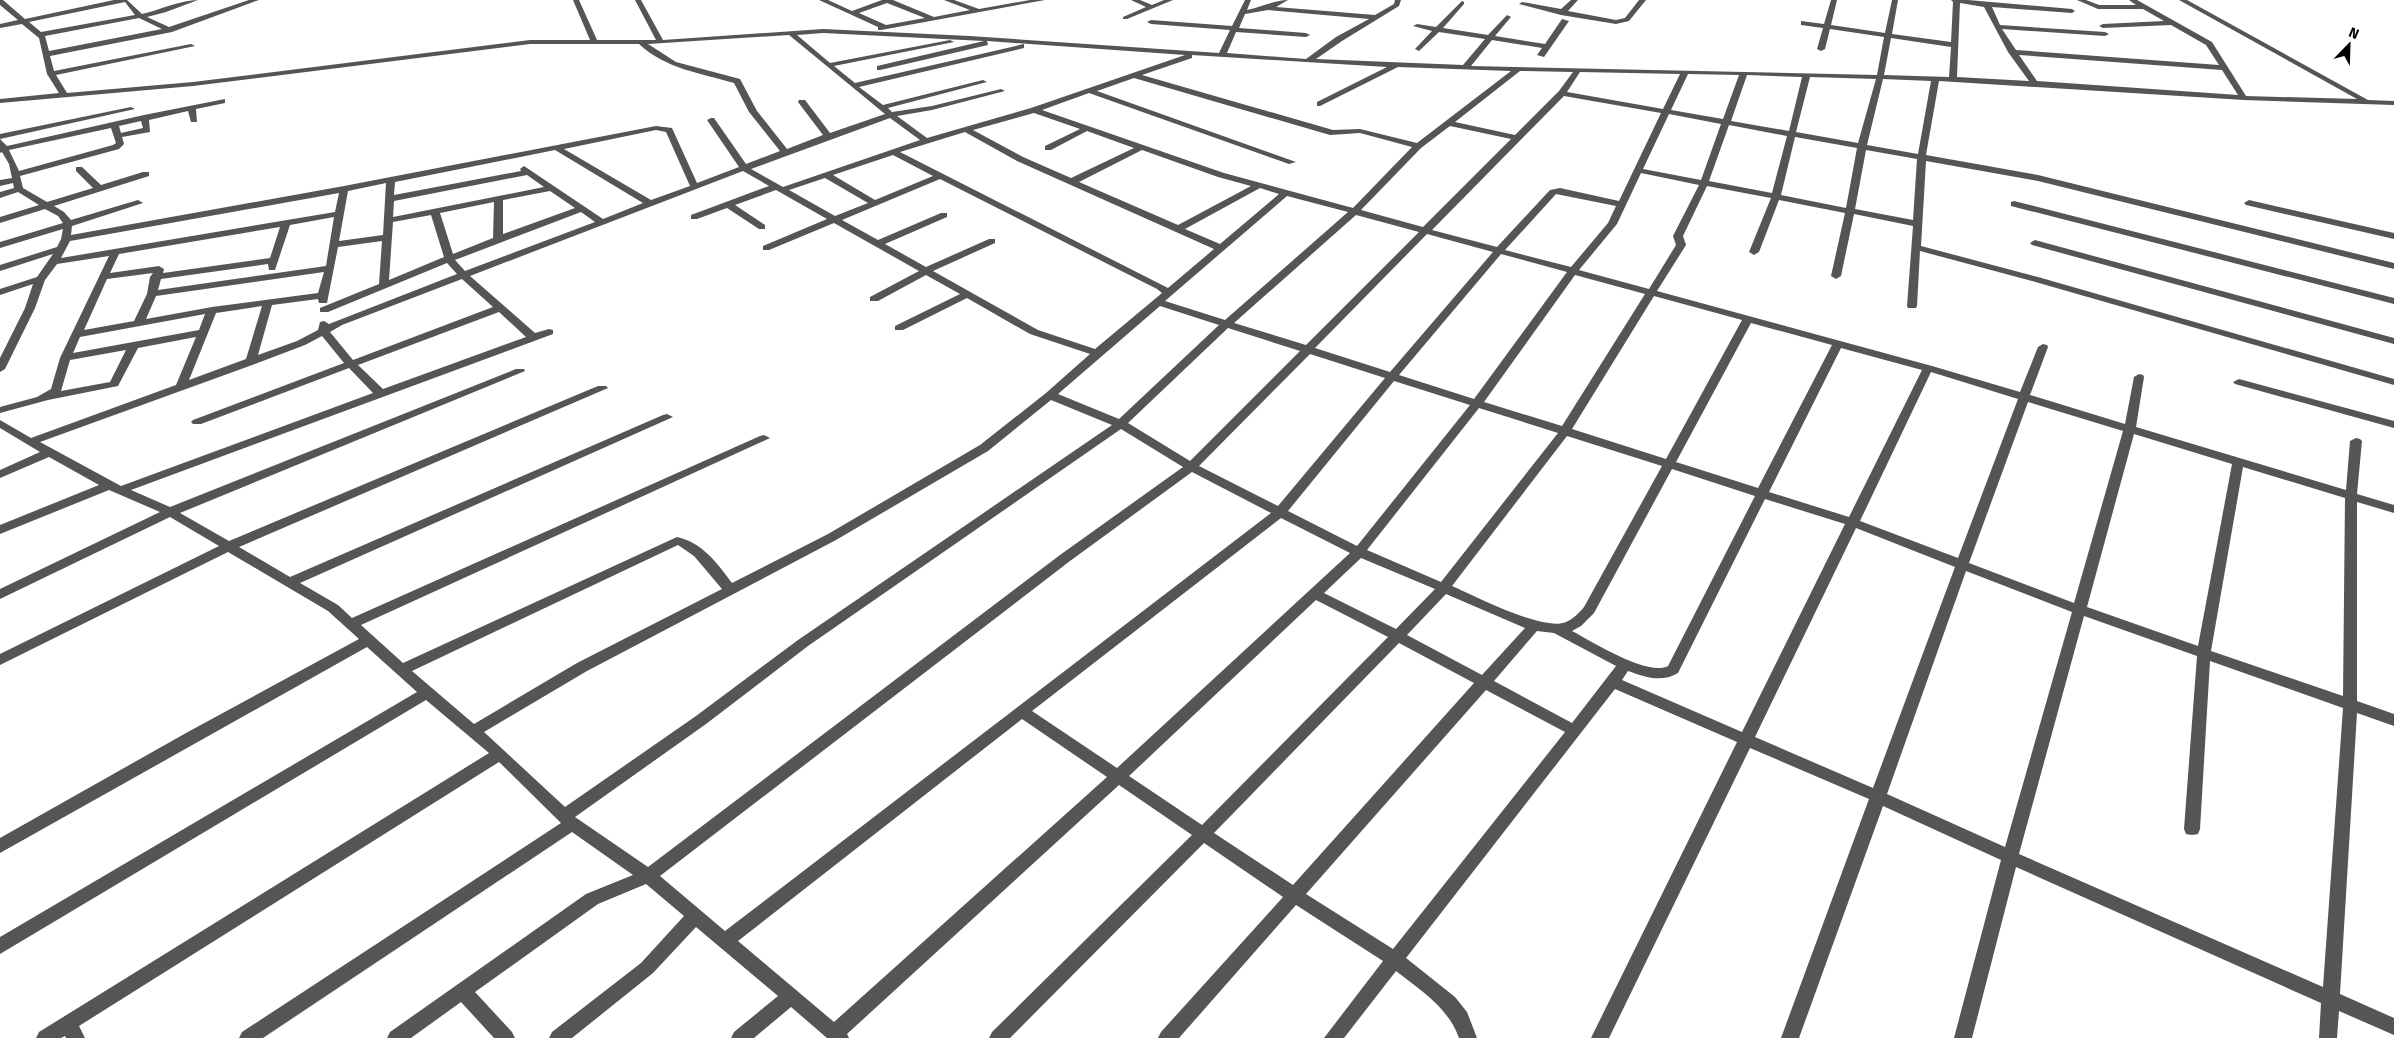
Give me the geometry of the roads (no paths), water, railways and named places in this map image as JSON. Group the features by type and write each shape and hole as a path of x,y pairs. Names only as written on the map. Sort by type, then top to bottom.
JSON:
{"street":[{"path":"1,2 15,0"},
{"path":"0,26 93,3 137,0"},
{"path":"39,35 164,11 194,0"},
{"path":"47,54 169,30 256,0"},
{"path":"576,0 594,41"},
{"path":"638,0 660,42"},
{"path":"822,0 885,27"},
{"path":"852,13 888,0 934,19"},
{"path":"946,0 980,12"},
{"path":"850,32 980,12 1042,0"},
{"path":"1134,0 1152,7"},
{"path":"1125,18 1170,0"},
{"path":"1222,55 1248,0"},
{"path":"1241,13 1268,8 1285,0"},
{"path":"1308,61 1396,5 1398,0"},
{"path":"1561,13 1575,0"},
{"path":"1522,4 1610,22 1622,22 1627,20 1643,0"},
{"path":"1821,49 1834,0"},
{"path":"1836,276 1862,146 1880,77 1895,0"},
{"path":"1953,80 1956,0 1987,5 2072,11"},
{"path":"2080,0 2098,7 2145,7"},
{"path":"2132,0 2209,44 2244,98"},
{"path":"2182,0 2368,102"},
{"path":"126,1 140,16 169,30"},
{"path":"1,2 39,35 47,54 51,74 64,95"},
{"path":"1418,49 1462,4"},
{"path":"1987,5 1997,27 2012,52 2034,83"},
{"path":"1268,8 1376,17"},
{"path":"0,13 10,11"},
{"path":"1465,68 1507,17"},
{"path":"1541,55 1565,21"},
{"path":"1151,22 1306,35"},
{"path":"1804,23 1954,45"},
{"path":"2103,26 2175,23"},
{"path":"1417,26 1547,47"},
{"path":"1997,27 2105,34"},
{"path":"789,32 853,86 883,106 926,141"},
{"path":"0,101 129,90 530,42 660,42 789,32 850,32 1034,42 1308,61 1465,68 1807,74 2034,83 2244,98 2394,103"},
{"path":"829,65 970,38"},
{"path":"880,68 998,40"},
{"path":"641,42 652,54 664,60 737,81 753,112 785,152"},
{"path":"853,86 1034,42"},
{"path":"51,74 191,46"},
{"path":"2012,52 2223,68"},
{"path":"694,217 926,141 1034,110 1087,90 1196,54"},
{"path":"1320,104 1397,65"},
{"path":"248,1038 568,820 802,643 1121,424 1225,325 1354,212 1418,146 1518,69"},
{"path":"396,1038 592,899 648,876 1065,558 1191,467 1309,351 1562,93 1578,70"},
{"path":"0,423 30,442 115,487 170,512 333,608 426,693 500,754 568,820 648,876 838,1035 1359,552 1477,403 1572,272 1612,224 1664,112 1685,72"},
{"path":"998,1038 1443,589 1566,431 1681,245 1678,236 1704,183 1724,122 1744,73"},
{"path":"1754,252 1776,198 1807,74"},
{"path":"1133,75 1333,133 1360,132 1418,146"},
{"path":"1912,306 1914,247 1918,224 1922,155 1935,80"},
{"path":"883,106 983,82"},
{"path":"129,90 132,120"},
{"path":"1087,90 1292,162"},
{"path":"30,442 251,362 301,342 323,330 462,274 649,203 745,169 828,136 892,114 932,108 1001,91"},
{"path":"1562,93 1791,134 1922,155 2038,178 2394,266"},
{"path":"0,369 30,308 40,278 54,262 58,249 66,239 68,224 61,214 44,206 19,189 13,164 1,147 222,101"},
{"path":"802,102 828,136"},
{"path":"191,107 194,120"},
{"path":"0,137 131,109"},
{"path":"1034,110 1221,175 1928,368 2394,509"},
{"path":"116,136 147,130 144,117"},
{"path":"711,120 745,169 1034,332 1097,352"},
{"path":"1449,123 1516,138"},
{"path":"0,183 116,148 120,144 116,136 114,124"},
{"path":"54,262 115,252 344,189 656,128 670,130 695,187"},
{"path":"1048,148 1087,128"},
{"path":"967,130 1020,159 1221,248"},
{"path":"555,147 649,203"},
{"path":"1071,182 1142,147"},
{"path":"893,152 1139,275 1161,287 1163,298"},
{"path":"508,158 600,222"},
{"path":"0,167 13,164"},
{"path":"80,169 100,189"},
{"path":"1637,170 1850,213 1918,224"},
{"path":"390,200 529,172"},
{"path":"0,220 146,174"},
{"path":"826,175 873,202"},
{"path":"766,248 873,202 940,176"},
{"path":"384,287 390,220 391,179"},
{"path":"1178,229 1259,185"},
{"path":"390,220 552,188"},
{"path":"0,195 19,189"},
{"path":"344,189 338,214 335,245 322,295 324,310 323,330 351,364 381,394"},
{"path":"726,940 1279,513 1498,252 1552,192 1560,191 1622,204"},
{"path":"473,732 582,667 832,537 936,478 984,448 1050,395 1097,352 1286,193"},
{"path":"498,239 499,198"},
{"path":"0,245 138,203"},
{"path":"2249,203 2394,236"},
{"path":"2014,204 2394,301"},
{"path":"728,205 762,227"},
{"path":"324,310 498,239 580,209"},
{"path":"436,211 450,260 462,274 533,338"},
{"path":"66,239 208,225 286,223 338,214"},
{"path":"878,244 944,215"},
{"path":"268,278 286,223"},
{"path":"335,245 388,237"},
{"path":"874,299 926,271 992,241"},
{"path":"2035,243 2394,341"},
{"path":"1914,247 2035,279 2394,382"},
{"path":"0,268 58,249"},
{"path":"47,397 56,391 65,358 115,252"},
{"path":"155,277 274,260"},
{"path":"104,277 159,268 155,277 152,294 140,322"},
{"path":"152,294 330,268"},
{"path":"204,286 212,269"},
{"path":"0,292 40,278"},
{"path":"899,328 968,294"},
{"path":"77,334 212,310 322,295"},
{"path":"1163,298 1225,325 1851,522 2080,610 2394,720"},
{"path":"251,362 268,302"},
{"path":"197,422 500,308"},
{"path":"181,387 212,310"},
{"path":"1559,630 1572,627 1589,610 1667,464 1748,319"},
{"path":"0,530 549,332"},
{"path":"65,358 202,333"},
{"path":"1050,395 1121,424 1191,467 1359,552 1534,626 1559,630 1625,664 1664,675 1673,670 1838,343"},
{"path":"0,410 47,397 114,384 134,345"},
{"path":"1790,1038 1879,797 1961,563 2043,346"},
{"path":"1600,1038 1928,368"},
{"path":"0,594 170,512 520,371"},
{"path":"1963,1038 2010,857 2130,428 2140,377"},
{"path":"2239,382 2394,425"},
{"path":"0,660 230,546 602,388"},
{"path":"290,582 667,417"},
{"path":"351,624 764,438"},
{"path":"2328,1038 2350,705 2351,497 2356,441"},
{"path":"0,474 51,452"},
{"path":"2192,829 2204,653 2238,463"},
{"path":"401,670 677,540 685,543 709,563 730,590"},
{"path":"1315,594 1398,636 1575,731"},
{"path":"1167,1038 1534,626"},
{"path":"0,846 191,737 368,640"},
{"path":"1334,1038 1575,731 1625,664"},
{"path":"1613,682 1879,797 2394,1027"},
{"path":"0,946 426,693"},
{"path":"1021,711 1203,832 1295,896 1395,960 1449,1003 1461,1018 1468,1038"},
{"path":"45,1038 72,1031 500,754"},
{"path":"558,1038 647,968 696,915"},
{"path":"462,991 506,1038"},
{"path":"740,1038 791,996"}]}
